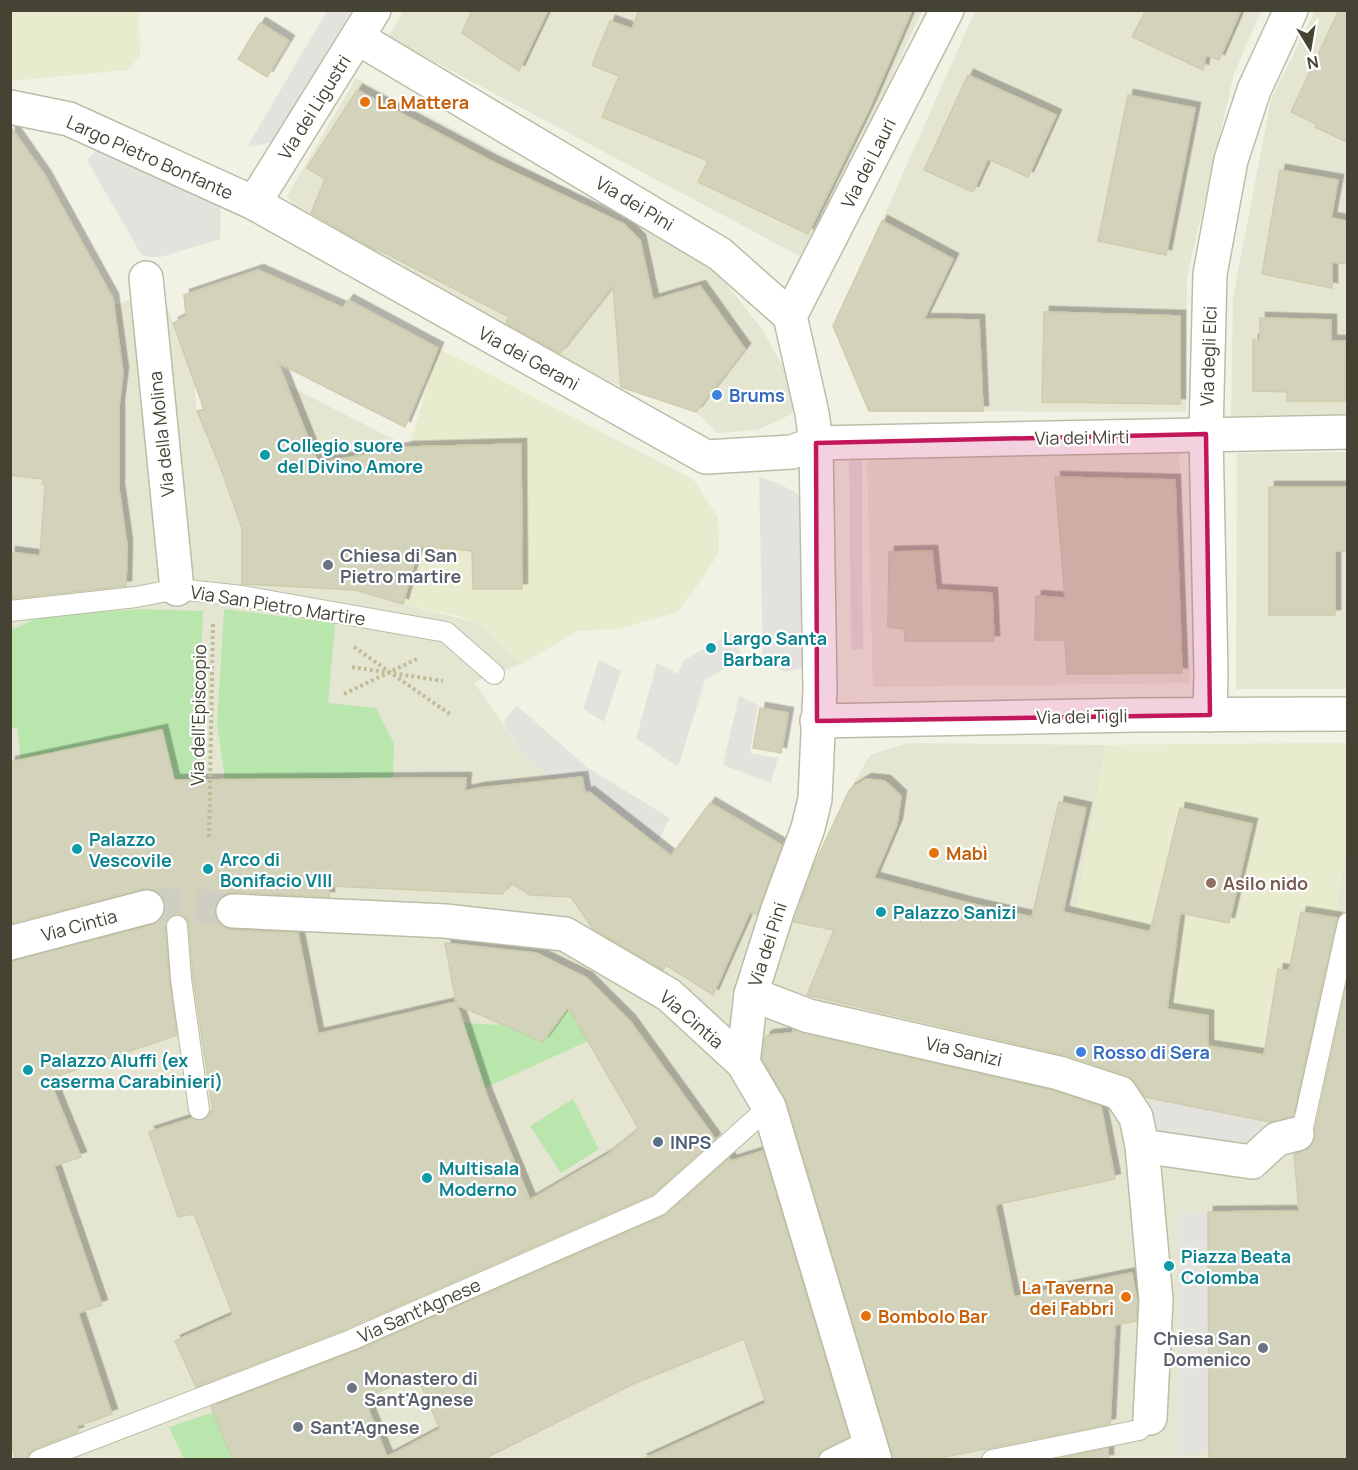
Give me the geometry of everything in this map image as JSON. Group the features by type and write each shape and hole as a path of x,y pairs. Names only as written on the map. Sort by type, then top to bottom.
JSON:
{"street":[{"name":"Via dei Lauri","path":"790,316 947,10"},
{"name":"Via degli Elci","path":"1210,715 1206,434 1210,274 1231,160 1254,90 1291,10"},
{"name":"Via dei Pini","path":"366,24 720,254 790,316"},
{"name":"Via dei Ligustri","path":"254,203 366,24"},
{"name":"Largo Pietro Bonfante","path":"10,107 69,119 254,203"},
{"name":"Via dei Gerani","path":"254,203 706,457 792,452 816,443"},
{"name":"Via della Molina","path":"146,278 177,589"},
{"path":"790,316 812,413 816,443"},
{"name":"Via dei Mirti","path":"816,443 1347,432"},
{"name":"Via dei Pini","path":"743,1063 751,994 778,909 808,828 815,799 820,689 816,443"},
{"name":"Via dei Tigli","path":"817,721 1347,714"},
{"name":"Via Cintia","path":"10,943 147,907"},
{"name":"Via Cintia","path":"233,911 445,921 565,934 669,995 743,1063 769,1107 871,1450"},
{"name":"Via Sanizi","path":"751,994 808,1016 1059,1073 1120,1093 1136,1117 1142,1146"},
{"path":"1150,1418 1155,1300 1142,1146 1252,1162 1277,1139 1297,1134"}],"lane":[{"name":"Via San Pietro Martire","path":"10,610 136,597 177,589 213,592 446,632 494,674"},
{"path":"1297,1134 1303,1127 1347,923"},
{"path":"177,926 181,980 199,1109"},
{"name":"Via Sant'Agnese","path":"39,1460 351,1340 659,1205 769,1107"},
{"path":"992,1460 1139,1430 1150,1418"},
{"path":"829,1460 871,1450"}],"path":[{"name":"Via dell'Episcopio","path":"209,837 213,592"},
{"path":"352,646 451,715"},
{"path":"344,694 420,657"},
{"path":"352,667 443,681"}],"highlighted area":[{"path":"1206,434 1210,715 817,721 816,443"}],"shaded area":[{"path":"11,10 139,11 140,56 128,70 11,81"},
{"path":"327,11 351,11 278,141 247,147"},
{"path":"403,11 922,11 807,260 388,37"},
{"path":"975,11 1261,11 1234,74 1187,277 1186,412 869,411 833,326"},
{"path":"1315,11 1347,11 1347,414 1231,416 1233,298 1271,99"},
{"path":"356,78 711,264 763,331 797,391 792,414 757,430 718,433 696,412 621,387 306,225 287,196"},
{"path":"10,115 11,125 45,176 94,263 114,306 160,287 194,381 197,411 287,385 409,447 420,544 403,604 478,623 522,664 474,682 524,755 600,789 599,800 671,856 710,803 816,863 850,789 870,755 907,743 1105,745 1347,743 1347,1459 11,1459"},
{"path":"96,151 105,152 221,206 220,239 161,257 141,254 87,160"},
{"path":"438,348 693,479 718,517 719,553 677,612 619,629 578,631 522,664 478,623 455,615 403,604 420,544 409,447"},
{"path":"1179,452 1190,683 873,687 867,458"},
{"path":"1347,452 1347,689 1236,689 1237,453"},
{"path":"849,455 862,456 863,649 851,650"},
{"path":"759,477 782,485 811,502 811,665 786,672 763,661"},
{"path":"731,633 743,657 705,680 678,767 636,738 657,663 678,674 683,661"},
{"path":"599,660 621,671 604,722 583,709"},
{"path":"739,696 758,705 750,753 778,758 771,783 723,765"},
{"path":"516,705 588,768 670,818 656,844 599,800 599,789 585,793 555,780 524,755 503,723"},
{"name":"Asilo nido","path":"1347,743 1347,851 1304,1083 1281,1077 1284,1058 1208,1046 1157,1008 1166,935 1075,915 1105,745"},
{"path":"1151,1098 1263,1120 1253,1155 1144,1135"},
{"path":"1179,1212 1208,1212 1209,1453 1180,1454"}],"green space":[{"path":"137,609 203,611 194,839 179,799 161,731 21,760 17,728 11,728 11,628 14,629 39,617"},
{"path":"224,609 335,623 328,703 376,708 394,743 393,779 225,780 217,724"},
{"path":"566,1009 599,1036 485,1088 463,1023 503,1025 543,1042"},
{"path":"573,1099 599,1149 561,1173 530,1126"},
{"path":"214,1412 253,1460 184,1459 169,1427"}],"building":[{"path":"472,10 548,10 519,71 462,33"},
{"path":"639,10 912,10 870,107 808,234 698,182 708,161 602,117 619,76 592,65 610,21 632,29"},
{"path":"1146,10 1241,10 1219,60 1206,55 1203,70 1132,37"},
{"path":"1339,10 1347,10 1347,142 1315,127 1316,124 1291,112"},
{"path":"260,23 289,41 267,77 238,59"},
{"path":"968,75 1056,115 1028,177 988,159 973,192 924,170"},
{"path":"357,90 491,161 624,224 640,240 653,300 700,286 745,349 696,412 621,387 613,286 560,353 506,323 509,317 376,250 311,213 325,179 307,168"},
{"path":"1128,95 1195,108 1166,255 1098,241"},
{"path":"10,126 45,176 113,299 123,373 119,406 119,489 127,545 126,586 10,599 10,552 40,556 45,485 42,484 43,479 10,475"},
{"path":"1280,170 1338,180 1331,218 1347,221 1347,264 1332,262 1332,288 1262,274"},
{"path":"882,221 953,259 924,319 979,320 983,411 869,411 833,326"},
{"path":"258,270 343,308 348,300 438,348 405,427 278,363 318,463 409,447 521,444 522,589 473,589 472,551 419,546 403,604 355,590 242,584 242,528 197,411 204,409 173,323 186,316 184,295"},
{"path":"1044,312 1180,316 1180,404 1042,402"},
{"path":"1260,318 1331,320 1331,341 1346,341 1345,401 1287,401 1287,392 1253,391 1253,340 1260,340"},
{"path":"1055,477 1175,480 1182,673 1067,674 1065,640 1035,640 1036,596 1065,598"},
{"path":"1269,487 1347,487 1347,551 1335,551 1335,615 1269,615"},
{"path":"932,551 936,590 992,593 994,641 905,641 904,629 888,627 889,552"},
{"path":"760,708 788,713 781,753 753,748"},
{"path":"162,730 174,780 466,778 465,791 582,777 585,793 589,792 671,856 710,803 782,845 757,914 750,912 713,995 666,965 663,970 593,929 571,897 530,895 511,883 502,894 329,886 329,897 234,892 225,894 218,900 214,910 216,919 223,927 232,930 298,933 318,1034 456,1002 445,943 536,953 587,978 630,1021 715,1139 652,1195 346,1329 196,1387 175,1341 233,1315 194,1214 178,1217 149,1132 192,1118 201,1121 213,1112 193,978 189,925 187,919 182,915 170,916 165,927 169,980 177,1035 49,1079 81,1157 54,1166 102,1305 78,1313 112,1414 77,1426 78,1432 34,1449 29,1453 27,1460 16,1460 10,1438 10,961 152,925 161,920 165,912 165,903 160,893 151,889 142,889 10,923 10,762","holes":["457,1005 543,1042 568,1007 639,1129 607,1155 530,1200 487,1096"]},
{"path":"866,779 885,781 901,796 897,824 874,878 1032,917 1059,802 1086,808 1063,912 1150,932 1180,808 1252,824 1229,923 1180,913 1167,1009 1208,1016 1208,1046 1264,1055 1278,969 1289,971 1301,912 1337,918 1293,1116 1270,1122 1145,1097 1136,1083 1126,1075 1065,1055 807,995 834,930 794,922 814,865 850,789"},
{"name":"Chiesa San Domenico","path":"1347,981 1347,1460 1209,1460 1208,1212 1299,1211 1294,1154 1310,1148 1315,1140 1315,1129"},
{"path":"793,1030 1054,1091 1101,1107 1115,1179 995,1205 1014,1297 1132,1273 1137,1302 1136,1321 1115,1325 1110,1424 930,1460 893,1460 787,1102 762,1059 765,1037 792,1033"},
{"path":"763,1151 849,1437 823,1450 817,1460 641,1460 766,1403 744,1339 631,1385 482,1460 233,1460 211,1407 356,1351 664,1216 729,1158 731,1161","holes":["417,1376 440,1429 387,1457 364,1398"]},
{"path":"1108,1448 1108,1460 1061,1458"}],"tunnel":[{"path":"147,907 190,905 233,911"}],"place":[{"name":"La Mattera","path":"365,102"},
{"name":"Brums","path":"717,395"},
{"name":"Collegio suore del Divino Amore","path":"265,455"},
{"name":"Chiesa di San Pietro martire","path":"328,565"},
{"name":"Largo Santa Barbara","path":"711,648"},
{"name":"Palazzo Vescovile","path":"77,849"},
{"name":"Mabì","path":"934,853"},
{"name":"Arco di Bonifacio VIII","path":"208,869"},
{"name":"Asilo nido","path":"1211,883"},
{"name":"Palazzo Sanizi","path":"881,912"},
{"name":"Rosso di Sera","path":"1081,1052"},
{"name":"Palazzo Aluffi (ex caserma Carabinieri)","path":"28,1070"},
{"name":"INPS","path":"658,1142"},
{"name":"Multisala Moderno","path":"427,1178"},
{"name":"Piazza Beata Colomba","path":"1169,1266"},
{"name":"La Taverna dei Fabbri","path":"1126,1297"},
{"name":"Bombolo Bar","path":"866,1316"},
{"name":"Chiesa San Domenico","path":"1263,1348"},
{"name":"Monastero di Sant'Agnese","path":"352,1388"},
{"name":"Sant'Agnese","path":"298,1427"}]}
